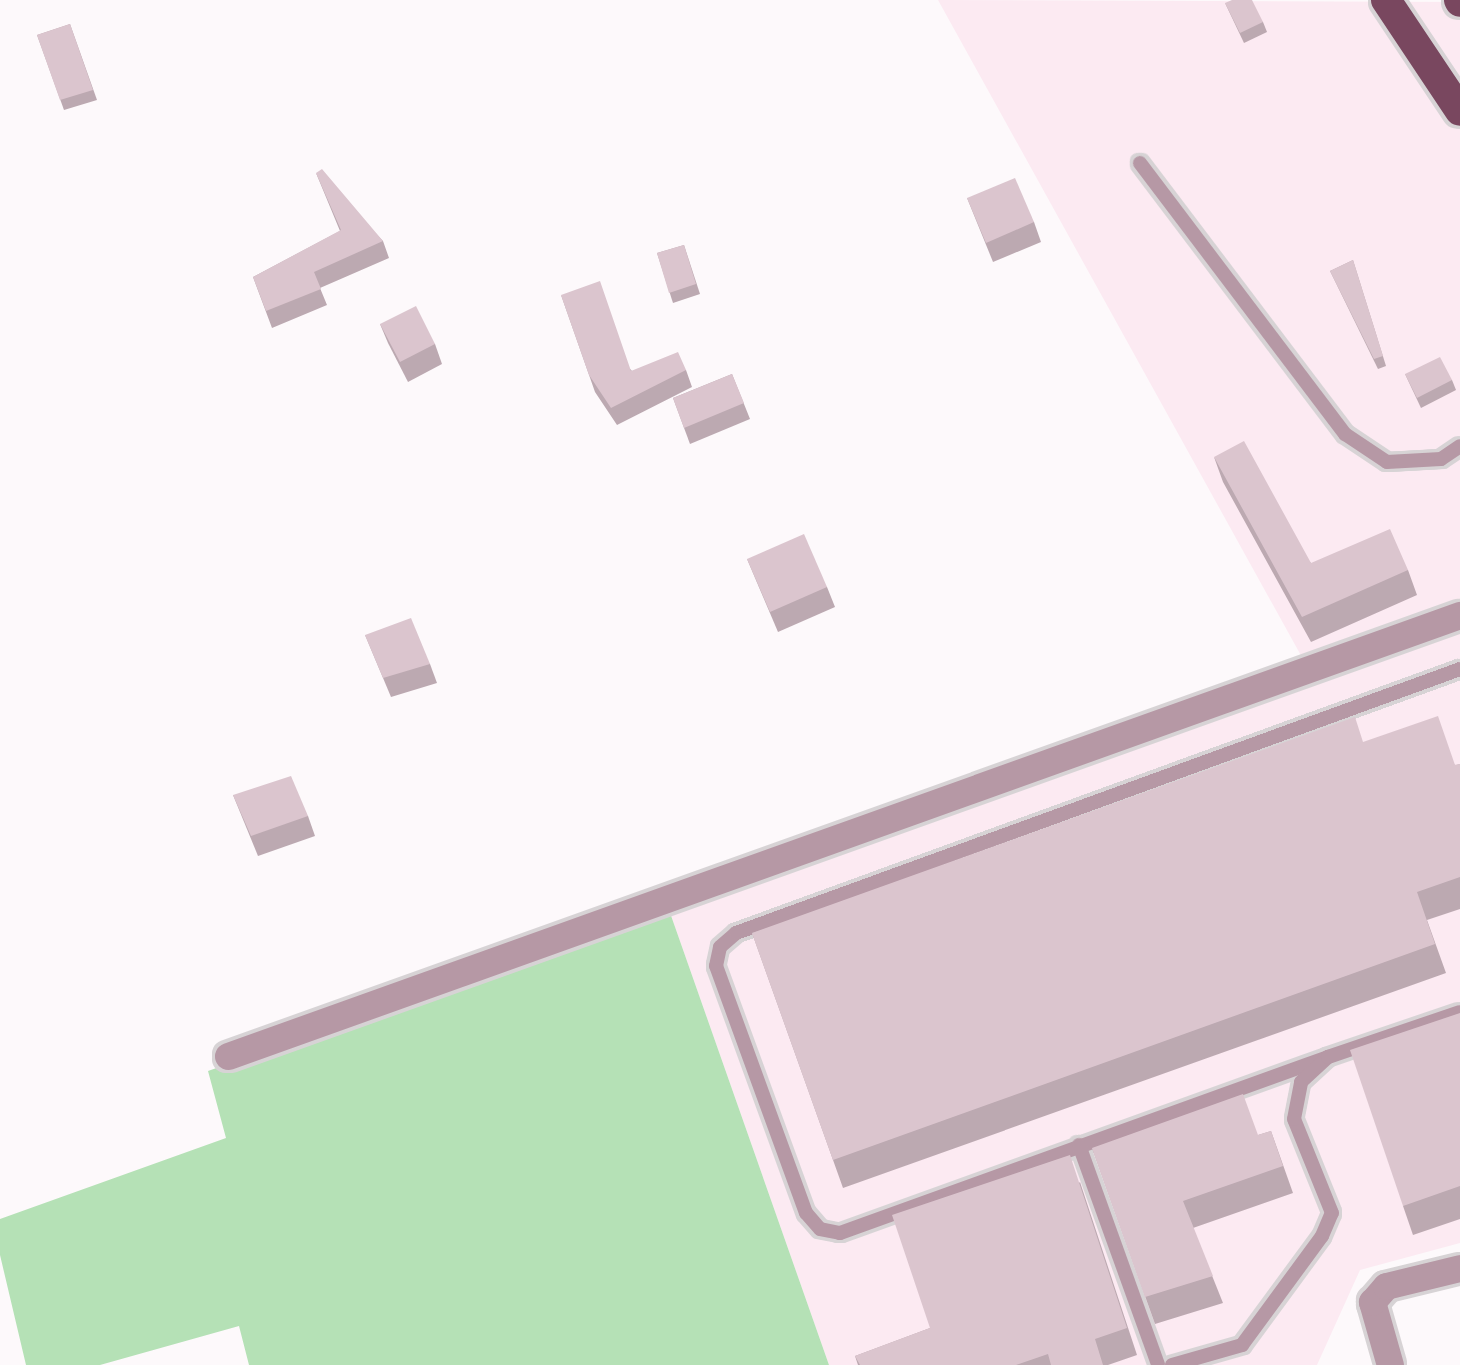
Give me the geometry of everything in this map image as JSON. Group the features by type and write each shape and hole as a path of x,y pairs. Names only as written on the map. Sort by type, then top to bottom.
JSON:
{"main road":[{"path":"1386,0 1460,111"}],"street":[{"path":"228,1056 1460,615"},
{"path":"1390,1365 1372,1302 1386,1286 1460,1268"}],"lane":[{"path":"1140,163 1345,434 1387,462 1441,460 1460,446"},
{"path":"1460,669 736,932 720,947 716,966 806,1213 820,1229 840,1233 1460,1012"},
{"path":"1172,1365 1242,1345 1322,1236 1332,1213 1294,1119 1301,1082 1328,1057"},
{"path":"1079,1144 1158,1365"}],"shaded area":[{"path":"938,0 1460,2 1460,1243 1360,1270 1317,1365 829,1365 668,907 1314,679"}],"green space":[{"path":"668,907 829,1365 249,1365 239,1326 100,1365 26,1365 0,1255 0,1219 226,1138 208,1071"}],"building":[{"path":"1252,0 1263,22 1240,33 1225,3"},
{"path":"70,24 93,90 60,100 37,35"},
{"path":"322,169 383,241 314,272 321,289 266,311 253,277 341,230 316,173"},
{"path":"1015,178 1034,222 986,243 967,198"},
{"path":"684,245 696,284 669,293 657,253"},
{"path":"1353,260 1383,356 1374,359 1330,271"},
{"path":"600,281 631,371 678,352 686,370 611,408 589,375 561,295"},
{"path":"416,306 435,344 400,362 380,324"},
{"path":"1440,357 1452,380 1417,398 1405,374"},
{"path":"732,374 744,403 684,428 673,398"},
{"path":"1244,441 1311,563 1390,529 1408,570 1302,617 1214,457"},
{"path":"804,534 827,587 770,612 747,559"},
{"path":"411,618 430,664 383,678 365,635"},
{"path":"1438,716 1455,765 1460,764 1460,877 1417,892 1435,944 833,1160 752,933 1355,717 1363,742"},
{"path":"291,776 308,816 251,836 233,795"},
{"path":"1460,1013 1460,1186 1403,1206 1350,1050"},
{"path":"1243,1094 1258,1135 1271,1131 1283,1166 1183,1201 1213,1276 1145,1297 1092,1148"},
{"path":"1070,1155 1127,1328 1095,1339 1103,1365 1051,1365 1048,1354 1016,1365 860,1365 855,1356 930,1328 892,1215"}]}
